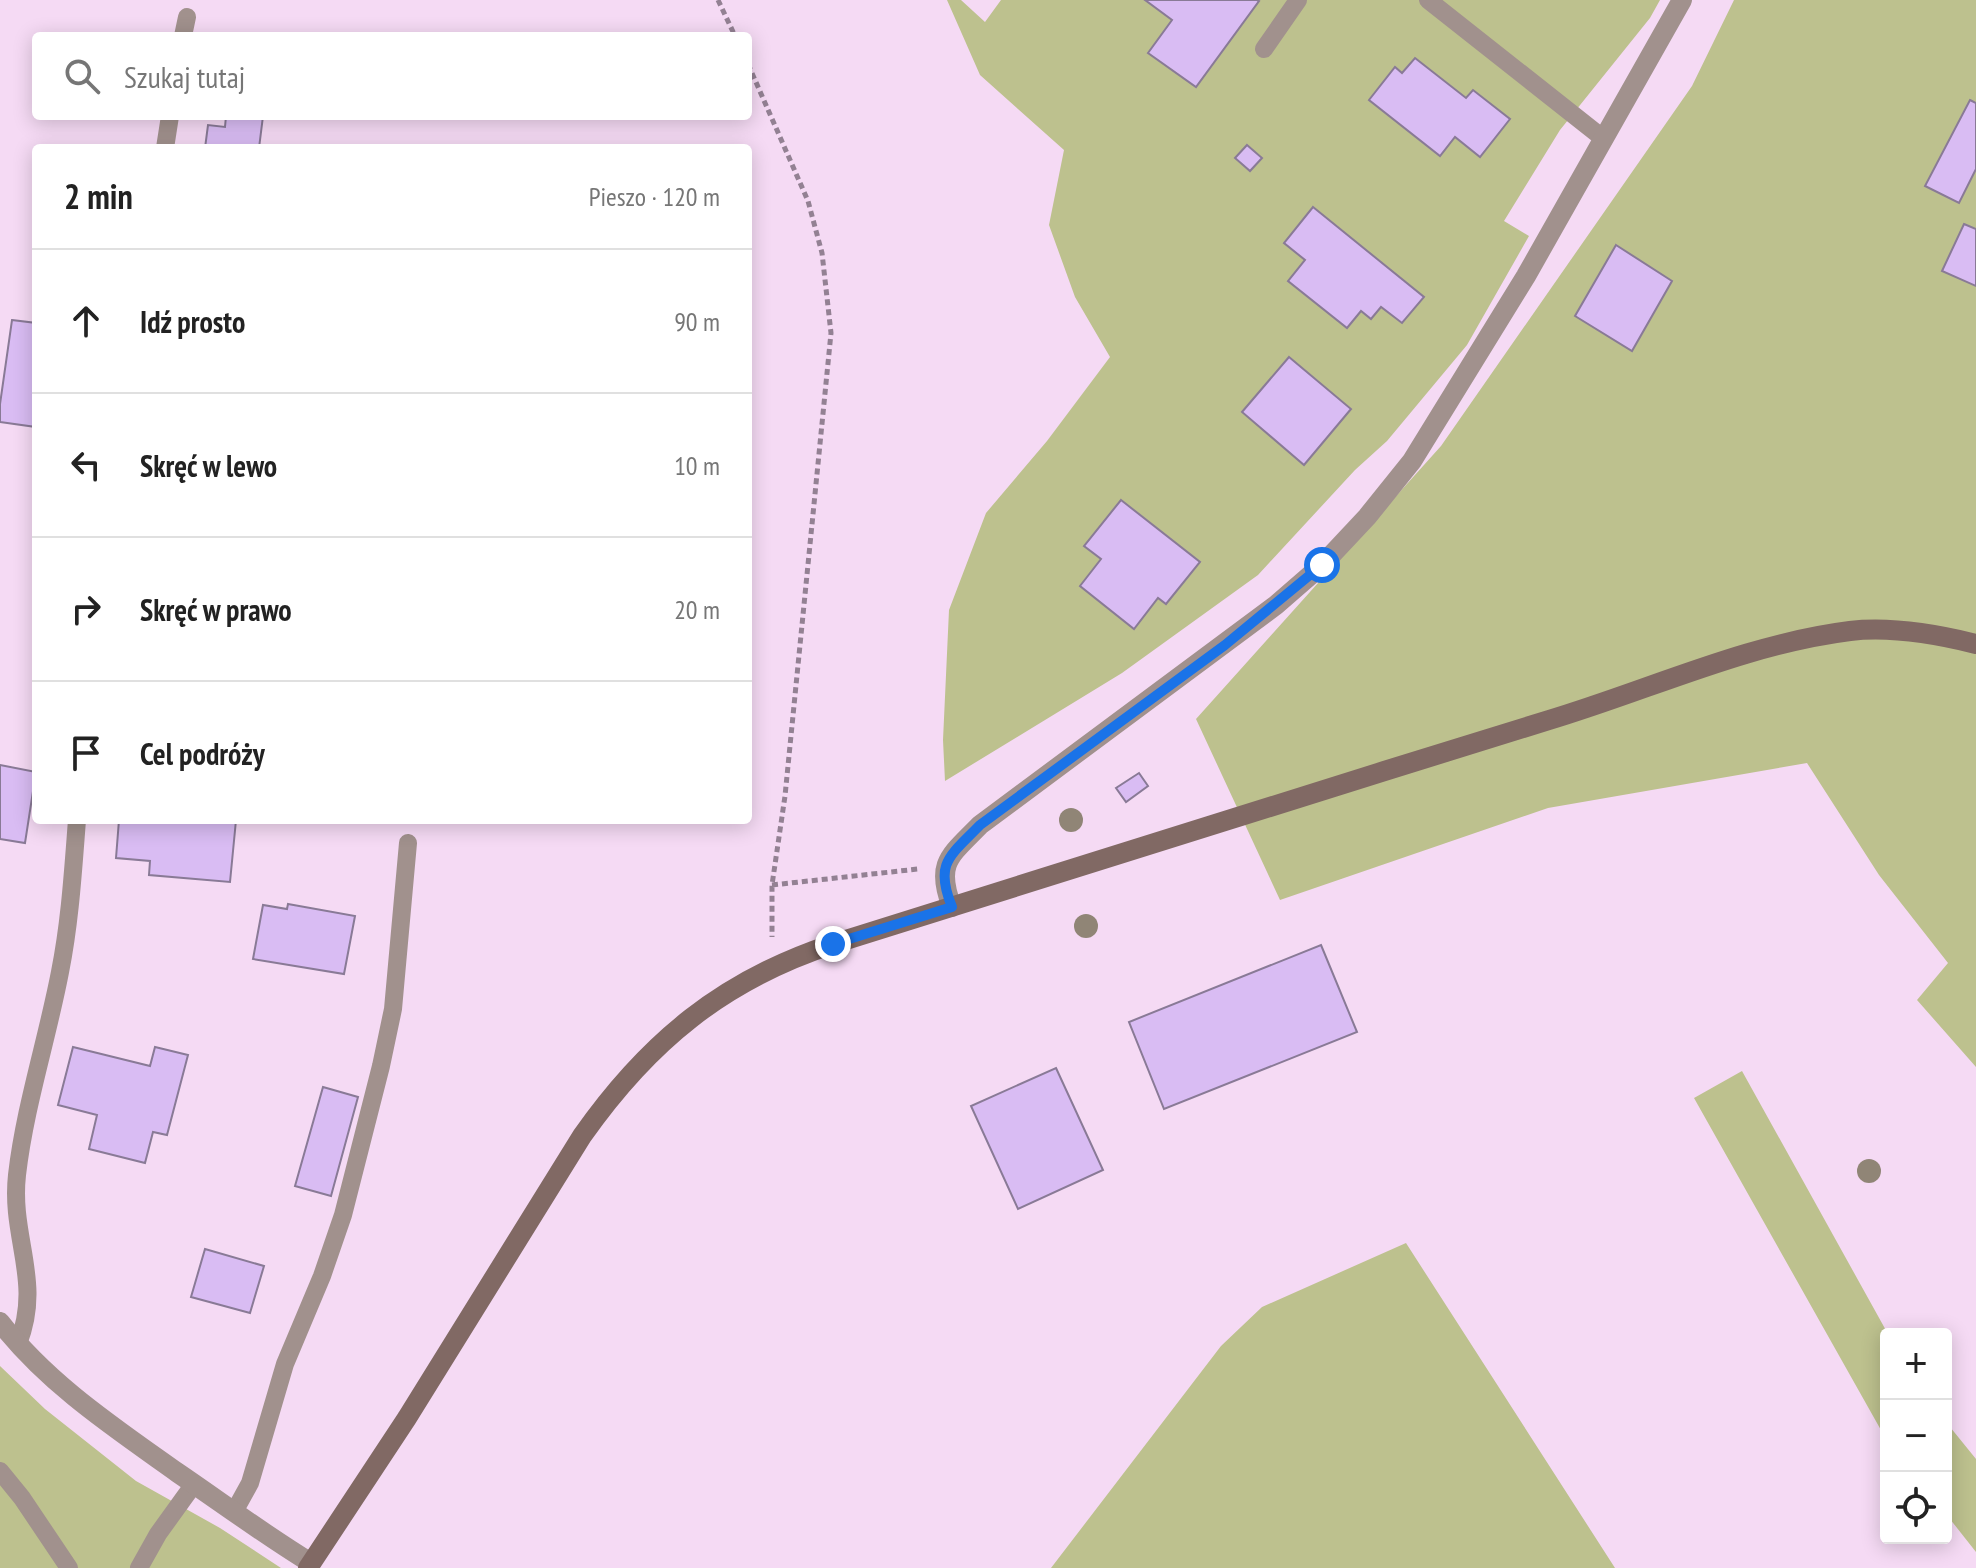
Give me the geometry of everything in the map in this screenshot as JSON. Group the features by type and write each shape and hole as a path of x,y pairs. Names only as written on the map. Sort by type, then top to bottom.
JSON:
{"street":[{"path":"952,907 942,878 944,869 965,841 995,813 1276,605 1322,565 1367,517 1412,461 1526,276 1682,0"},
{"path":"0,1322 18,1344 68,1392 309,1566 407,1418 608,1099 648,1054 688,1019 737,986 780,964 952,907 1558,718 1741,655 1851,631 1889,629 1976,644"}],"lane":[{"path":"1264,49 1298,0"},
{"path":"1428,0 1604,139"},
{"path":"184,32 187,17"},
{"path":"166,144 169,120"},
{"path":"18,1344 26,1323 29,1300 19,1228 17,1179 30,1104 60,973 68,924 77,824"},
{"path":"234,1512 250,1483 285,1364 322,1276 343,1215 378,1081 393,1009 408,843"},
{"path":"0,1471 69,1568"},
{"path":"139,1568 158,1534 194,1484"}],"path":[{"path":"718,0 733,32"},
{"path":"752,73 808,201 822,253 831,333 785,796 772,885 772,940 780,964"},
{"path":"772,885 891,871 944,869"}],"green space":[{"path":"947,0 961,0 985,22 1001,0 1660,0 1650,18 1560,130 1504,221 1529,236 1467,345 1387,441 1355,470 1258,575 1122,673 945,781 943,740 949,610 986,513 1047,441 1110,357 1075,297 1049,225 1064,150 980,75"},
{"path":"1734,0 1976,0 1976,1067 1917,1000 1948,963 1879,875 1807,763 1548,808 1280,900 1196,719 1441,446 1692,86"},
{"path":"1742,1071 1885,1328 1880,1328 1880,1428 1694,1098"},
{"path":"1406,1243 1615,1568 1051,1568 1221,1346 1262,1307"},
{"path":"0,1366 45,1409 136,1481 220,1528 281,1568 0,1568"},
{"path":"1952,1429 1976,1459 1976,1552 1952,1522"}],"building":[{"path":"1145,0 1259,1 1196,87 1148,53 1172,20"},
{"path":"1415,58 1466,98 1473,90 1510,119 1480,157 1455,137 1440,156 1369,100 1395,67 1402,73"},
{"path":"1970,100 1976,103 1976,169 1959,203 1925,186"},
{"path":"226,120 262,120 260,144 206,144 208,125 225,127"},
{"path":"1247,145 1262,158 1250,171 1235,158"},
{"path":"1313,207 1424,297 1402,323 1381,307 1371,319 1361,311 1347,328 1288,281 1305,260 1284,243"},
{"path":"1964,224 1976,229 1976,286 1942,271"},
{"path":"1616,245 1672,281 1632,351 1575,316"},
{"path":"12,320 32,322 32,426 0,422"},
{"path":"1289,357 1351,409 1304,465 1242,412"},
{"path":"1121,500 1200,562 1166,604 1158,598 1134,629 1080,586 1101,559 1084,546"},
{"path":"0,765 32,771 32,798 25,843 0,839"},
{"path":"1139,773 1148,786 1126,802 1116,788"},
{"path":"119,824 236,824 230,882 149,875 150,861 116,858"},
{"path":"288,904 355,916 344,974 253,959 263,905 287,909"},
{"path":"1321,945 1357,1032 1164,1109 1129,1022"},
{"path":"73,1047 150,1066 155,1047 188,1055 167,1135 153,1132 145,1163 89,1149 97,1115 58,1105"},
{"path":"1056,1068 1103,1170 1018,1209 971,1106"},
{"path":"323,1087 358,1097 331,1196 295,1186"},
{"path":"205,1249 264,1266 250,1313 191,1297"}],"route":[{"path":"833,944 952,907 942,878 944,869 953,854 980,825 1225,645 1322,565"}]}
